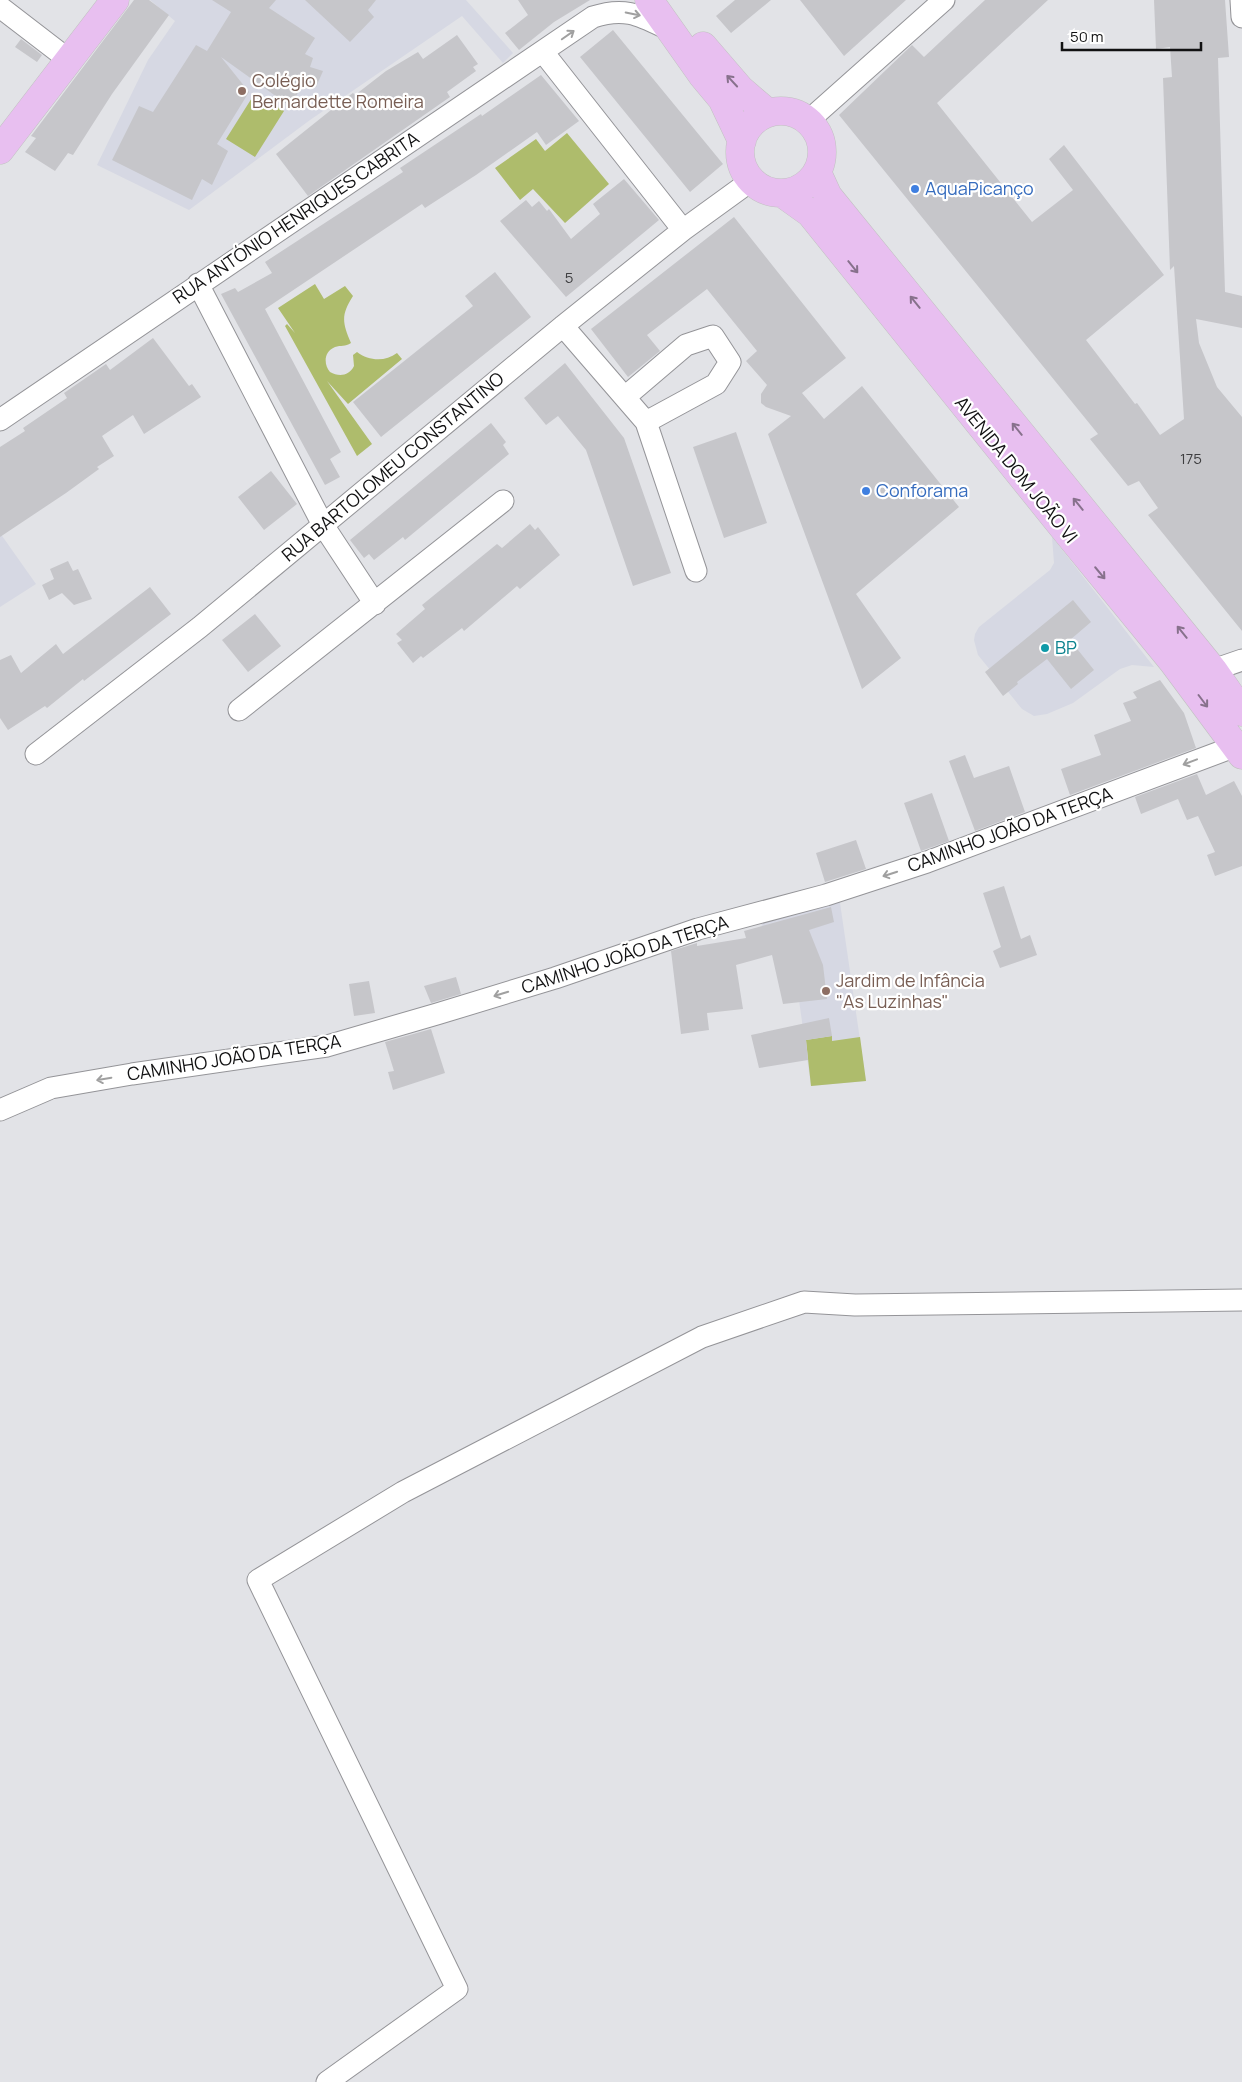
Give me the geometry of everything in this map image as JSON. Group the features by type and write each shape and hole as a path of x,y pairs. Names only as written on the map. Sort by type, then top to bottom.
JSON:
{"main road":[{"path":"0,150 114,0"},
{"path":"649,0 722,99 742,141"},
{"path":"666,0 725,72 756,104 768,113"},
{"path":"782,111 796,114 808,121 817,132 822,154 817,172 804,186 794,191 782,193 766,189 752,180 744,168 740,155 742,141 748,129 757,119 768,113 782,111"},
{"name":"AVENIDA DOM JOÃO VI","path":"817,172 828,196 1212,670 1242,712"},
{"name":"AVENIDA DOM JOÃO VI","path":"782,193 810,213 1068,535 1174,662 1239,750"}],"street":[{"path":"808,121 944,0"},
{"path":"1241,0 1242,17"},
{"path":"0,7 69,60"},
{"name":"RUA ANTÓNIO HENRIQUES CABRITA","path":"0,420 593,17 606,13 629,12 641,15 670,30"},
{"path":"543,52 683,230"},
{"name":"RUA BARTOLOMEU CONSTANTINO","path":"36,754 200,627 563,326 683,230 752,180"},
{"path":"198,284 323,525 375,604"},
{"path":"563,326 646,422 696,571"},
{"path":"625,397 686,345 713,336 730,362 716,384 646,422"},
{"path":"239,710 503,501"},
{"path":"1212,670 1242,660"},
{"name":"CAMINHO JOÃO DA TERÇA","path":"0,1110 51,1088 132,1074 327,1046 555,978 698,929 826,895 927,862 1239,750"},
{"path":"327,2082 457,1988 258,1580 403,1492 702,1337 804,1302 855,1304 1242,1300"}],"shaded area":[{"name":"Colégio Bernardette Romeira","path":"150,0 466,0 513,53 503,63 462,16 310,120 189,210 97,165 148,60 175,21"},
{"path":"0,533 36,584 0,607"},
{"path":"1052,537 1154,667 1132,665 1120,669 1073,703 1047,714 1034,716 1022,709 978,655 974,640 979,627 1050,570 1054,563"},
{"name":"Jardim de Infância \"As Luzinhas\"","path":"839,896 866,1081 811,1086 793,957 764,934 760,919"}],"green space":[{"path":"255,93 284,111 255,157 226,139"},
{"path":"567,133 609,184 565,223 533,189 520,200 495,168 536,139 545,151"},
{"path":"315,284 324,299 345,286 353,296 346,308 344,319 351,343 335,347 328,352 326,362 330,372 337,375 347,374 354,366 353,355 357,352 372,359 387,358 397,353 402,359 348,404 327,381 372,444 357,456 285,326 287,324 295,333 278,308"},
{"path":"832,1036 832,1041 860,1037 866,1081 811,1086 806,1040"}],"building":[{"path":"134,0 149,0 169,15 112,94 73,155 68,153 55,171 25,152 36,138 31,136"},
{"path":"212,0 276,0 269,8 315,38 305,54 313,58 310,67 323,71 316,87 301,86 291,107 221,57 249,92 217,144 228,151 212,185 202,179 192,200 112,160 139,106 153,112 196,45 207,51 231,12"},
{"path":"305,0 376,0 368,10 374,17 350,42"},
{"path":"518,0 590,0 554,22 519,50 505,33 528,15"},
{"path":"735,0 771,0 731,33 716,16"},
{"path":"800,0 906,0 844,56"},
{"path":"985,0 1048,0 937,103 1032,222 1073,190 1049,159 1064,145 1164,275 1086,340 1135,404 1137,403 1160,435 1184,419 1174,266 1170,270 1163,78 1172,77 1170,47 1156,49 1154,0 1225,0 1229,57 1218,58 1225,292 1242,296 1242,328 1196,319 1199,343 1217,387 1242,417 1242,631 1148,515 1158,508 1139,481 1128,486 1090,439 1098,434 839,115 912,45 924,57"},
{"path":"613,30 723,164 690,192 580,57"},
{"path":"457,35 478,64 473,67 476,71 447,92 450,97 308,196 276,154 346,98 353,93 355,95 386,71 418,52 423,59"},
{"path":"21,39 42,55 37,62 15,47"},
{"path":"541,75 579,121 546,145 537,132 476,175 425,208 422,204 265,309 341,452 330,459 340,477 325,485 221,294 235,288 238,292 272,273 265,262 403,172 400,168 481,114 482,116"},
{"path":"624,179 659,220 566,297 500,221 526,200 532,207 539,201 547,211 549,209 571,239 600,214 593,204"},
{"path":"734,217 846,358 802,393 824,419 862,386 959,507 856,594 901,658 862,689 768,434 791,416 766,407 761,403 761,394 767,385 746,361 757,351 707,289 647,335 660,351 628,377 591,329"},
{"path":"495,272 531,317 381,437 353,402 473,306 465,296"},
{"path":"153,338 189,386 192,384 201,397 144,434 133,415 102,436 114,456 97,467 99,469 66,493 0,537 0,447 25,431 23,428 67,398 64,393 106,364 110,370"},
{"path":"565,363 624,438 671,573 633,586 586,450 558,416 546,425 524,398"},
{"path":"491,423 506,442 503,445 509,454 405,540 403,537 374,560 369,554 364,558 350,540"},
{"path":"736,432 767,523 724,538 693,447"},
{"path":"271,471 297,504 264,530 238,497"},
{"path":"530,524 535,530 538,527 560,555 520,589 517,586 464,631 462,628 423,658 421,656 413,663 397,643 402,640 396,634 425,609 422,605 497,544 502,548"},
{"path":"68,561 73,571 78,569 92,599 74,605 62,593 49,600 42,585 54,579 50,569"},
{"path":"150,587 171,614 47,708 45,706 8,730 0,718 0,660 11,655 21,673 56,644 63,654"},
{"name":"BP","path":"1073,600 1091,622 1070,640 1094,670 1071,689 1047,659 1017,682 1018,684 1003,696 985,672"},
{"path":"255,614 281,646 248,672 222,640"},
{"path":"1160,680 1184,713 1196,748 1070,795 1061,769 1101,755 1094,735 1131,721 1123,703 1137,698 1133,692"},
{"path":"965,755 974,778 1009,766 1025,812 975,831 949,761"},
{"path":"1197,774 1206,795 1234,781 1242,796 1242,866 1215,876 1207,855 1215,852 1198,816 1187,820 1178,799 1141,814 1135,797"},
{"path":"932,793 949,841 921,851 904,803"},
{"path":"856,840 866,869 825,882 816,853"},
{"path":"1004,886 1021,939 1030,935 1037,955 1000,968 993,951 1001,947 983,893"},
{"path":"831,907 834,922 809,930 823,965 827,999 783,1004 772,955 736,965 743,1009 707,1013 709,1030 681,1034 671,951 697,943 697,946 746,938 744,931"},
{"path":"456,977 461,994 431,1003 424,986"},
{"path":"369,981 375,1013 354,1016 349,984"},
{"path":"829,1018 832,1036 806,1040 808,1060 759,1068 751,1035"},
{"path":"431,1029 445,1073 393,1090 388,1072 394,1071 385,1042"}],"place":[{"name":"Colégio Bernardette Romeira","path":"242,91"},
{"name":"AquaPicanço","path":"915,189"},
{"name":"Conforama","path":"866,491"},
{"name":"BP","path":"1045,648"},
{"name":"Jardim de Infância \"As Luzinhas\"","path":"826,991"}]}
